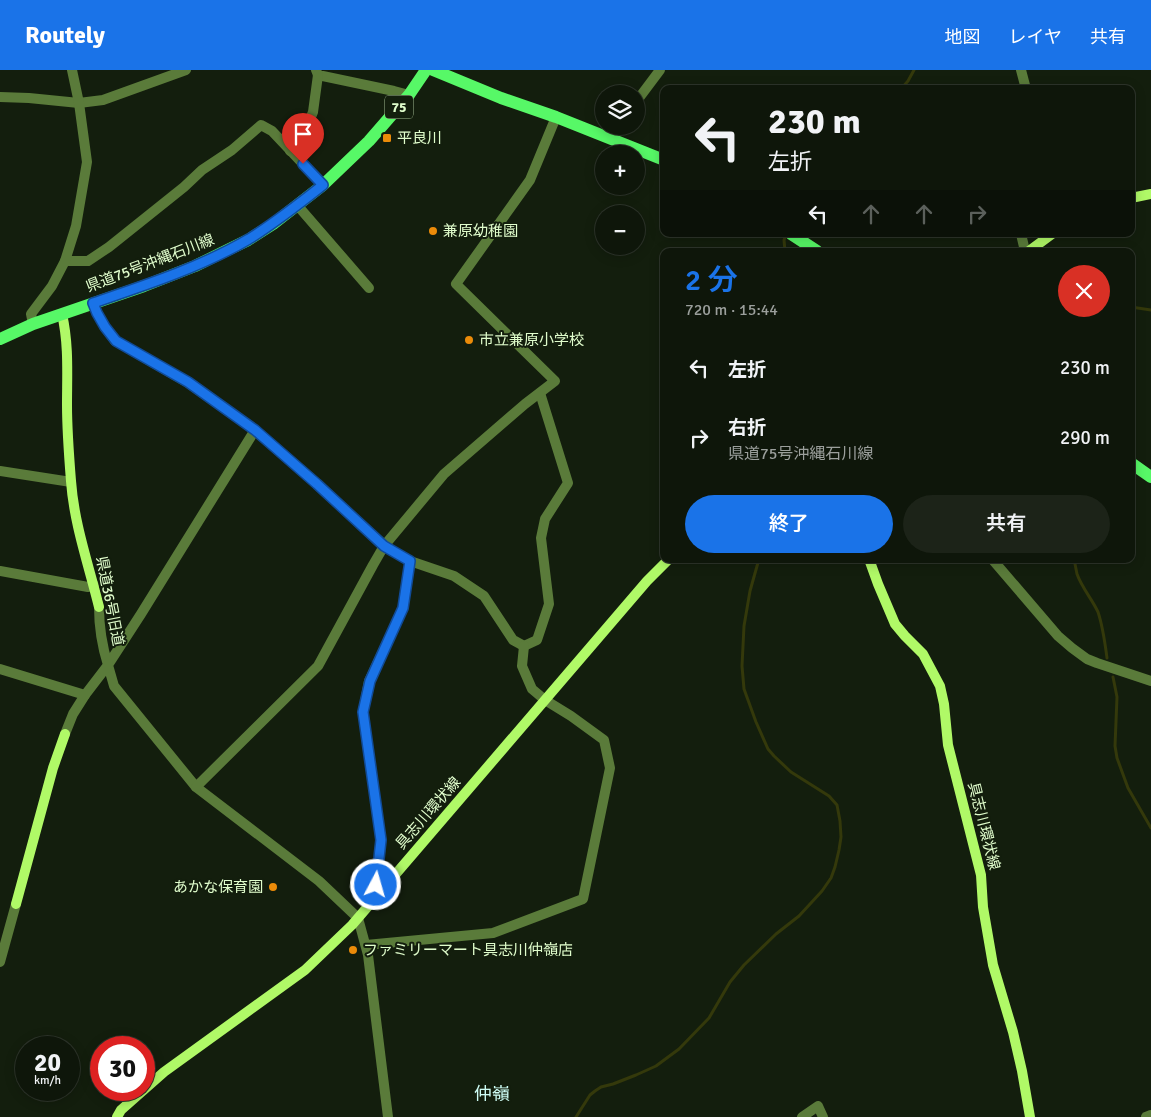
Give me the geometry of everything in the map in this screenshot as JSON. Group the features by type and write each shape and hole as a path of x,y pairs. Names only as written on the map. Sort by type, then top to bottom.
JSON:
{"main road":[{"name":"県道75号沖縄石川線","path":"0,340 33,324 144,286 195,266 248,240 298,206 323,185 369,141 409,95 426,70"},
{"path":"433,70 660,158"},
{"path":"1135,197 1151,194"},
{"path":"795,237 812,248"},
{"path":"1033,248 1048,237"},
{"name":"県道36号旧道","path":"62,314 68,346 67,408 71,482 79,529 99,607"},
{"path":"1135,466 1151,477"},
{"name":"具志川環状線","path":"117,1117 122,1110 164,1072 305,970 352,925 641,588 665,563"},
{"name":"具志川環状線","path":"870,563 895,624 923,654 940,686 944,704 948,745 981,875 983,907 993,965 1013,1032 1030,1117"},
{"name":"県道36号旧道","path":"16,904 53,768 65,734"}],"street":[{"path":"33,324 31,314 52,286 65,261 76,226 87,162 80,103 72,70"},
{"path":"0,97 80,103 102,100 186,70"},
{"path":"645,90 660,70"},
{"path":"1021,70 1025,85"},
{"path":"290,150 306,129 313,112 317,73 409,95"},
{"path":"196,786 318,666 384,546 444,474 554,381 456,284 530,180 556,117"},
{"path":"65,261 88,261 109,247 184,187 202,170 232,150 261,125 272,131 323,185"},
{"path":"298,206 369,288"},
{"path":"93,303 105,327 116,341 188,382 255,430 384,546 410,561 454,576 484,596 513,640 524,646"},
{"path":"524,646 537,640 549,604 541,538 545,520 568,483 540,393"},
{"path":"255,430 108,665 114,686 196,786 319,881 358,918 366,945 388,1117"},
{"path":"0,471 71,482"},
{"path":"375,899 381,840 363,712 370,681 403,608 410,561"},
{"path":"995,563 1058,636 1072,648 1097,663 1151,681"},
{"path":"0,571 88,587 94,585"},
{"name":"県道36号旧道","path":"65,734 73,714 108,665 103,650 99,607"},
{"path":"366,945 493,933 583,899 610,768 604,740 545,700 532,688 522,666 524,646"},
{"path":"0,669 85,695"},
{"name":"県道36号旧道","path":"0,962 16,904"},
{"path":"802,1117 818,1106 823,1117"},
{"path":"1146,1117 1151,1115"}],"waterway":[{"path":"904,85 914,70"},
{"path":"785,237 785,248"},
{"path":"1135,308 1151,310"},
{"path":"576,1117 590,1095 601,1087 656,1066 679,1049 709,1018 730,982 744,965 776,934 799,916 822,891 831,878 835,867 841,837 837,805 829,796 791,772 768,749 744,689 742,666 744,626 750,591 758,563"},
{"path":"1075,563 1079,579 1098,612 1103,629 1107,658"},
{"path":"1113,677 1117,697 1115,746 1117,758 1128,788 1151,828"}],"place":[{"name":"平良川","path":"387,138"},
{"name":"兼原幼稚園","path":"433,231"},
{"name":"市立兼原小学校","path":"469,340"},
{"name":"あかな保育園","path":"273,887"},
{"name":"ファミリーマート具志川仲嶺店","path":"353,950"}],"district":[{"name":"仲嶺","path":"492,1094"}],"route":[{"path":"303,164 323,185 273,224 248,240 195,266 93,303 105,327 116,341 188,382 255,430 384,546 410,561 403,608 370,681 363,712 381,840 376,885"}]}
